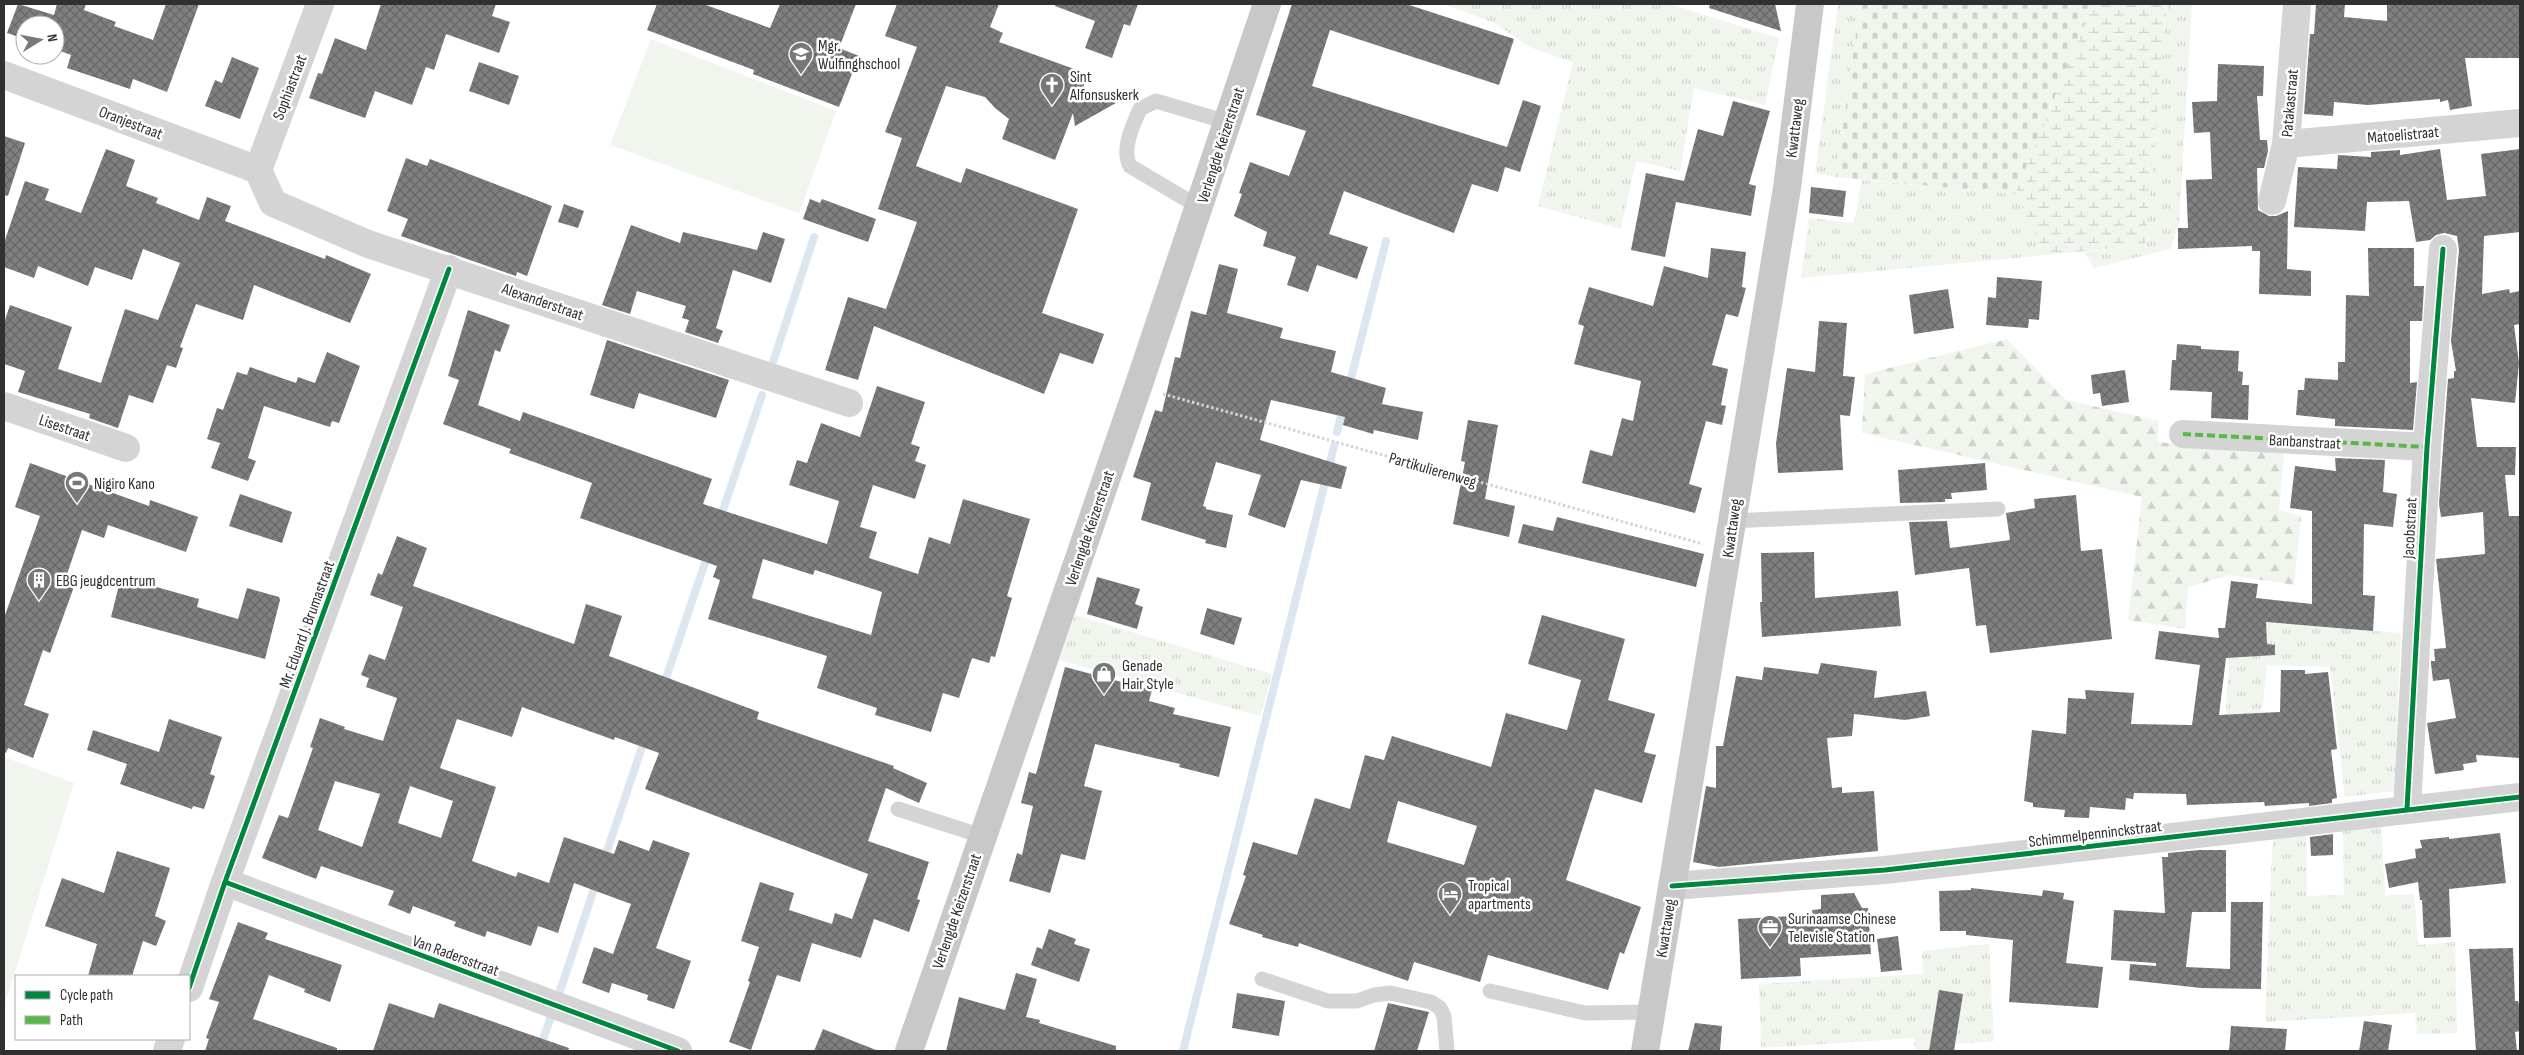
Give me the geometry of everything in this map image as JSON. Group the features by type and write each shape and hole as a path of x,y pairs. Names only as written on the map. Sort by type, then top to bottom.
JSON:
{"main road":[{"name":"Verlengde Keizerstraat","path":"909,1051 1138,387 1267,4"},
{"name":"Kwattaweg","path":"1645,1051 1787,188 1810,4"}],"street":[{"name":"Sophiastraat","path":"258,170 320,4"},
{"name":"Patakastraat","path":"2272,200 2286,144 2297,4"},
{"name":"Oranjestraat","path":"4,75 258,170"},
{"name":"Matoelistraat","path":"2286,144 2520,123"},
{"name":"Alexanderstraat","path":"258,170 273,203 368,244 449,269 849,403"},
{"name":"Jacobstraat","path":"2407,809 2426,447 2443,249"},
{"name":"Mr. Eduard J. Brumastraat","path":"190,985 225,882 449,269"},
{"name":"Lisestraat","path":"4,406 126,448"},
{"name":"Banbanstraat","path":"2183,434 2426,447"},
{"name":"Schimmelpenninckstraat","path":"1672,886 1885,870 2520,797"},
{"name":"Van Radersstraat","path":"225,882 678,1051"}],"lane":[{"path":"1199,207 1130,166 1126,154 1134,122 1140,109 1156,101 1227,122"},
{"path":"1731,521 1998,509"},
{"path":"898,809 982,836"},
{"path":"1262,979 1328,1001 1357,1001 1374,995 1390,993 1431,1002 1440,1008 1444,1016 1447,1051"},
{"path":"1490,991 1585,1013 1651,1012"}],"green space":[{"path":"1444,4 1669,4 1779,38 1765,105 1694,88 1680,171 1636,161 1621,229 1538,206 1573,62 1532,48 1492,22"},
{"path":"1838,4 1860,4 1836,177 1815,173"},
{"path":"1860,4 2093,4 2015,194 1836,177"},
{"path":"2093,4 2167,4 2145,245 2046,255 2015,194"},
{"path":"2167,4 2192,4 2179,224 2170,249 2094,268 2084,252 2145,245"},
{"path":"651,39 836,111 799,213 610,145"},
{"path":"1862,180 2015,194 2046,255 1801,278 1809,218 1854,223"},
{"path":"2007,339 2066,400 2159,421 2157,442 2284,452 2279,510 2301,516 2294,585 2230,575 2188,587 2185,629 2128,620 2142,497 1862,433 1865,374"},
{"path":"1075,615 1272,674 1260,716 1059,660"},
{"path":"2231,620 2401,633 2394,791 2345,797 2330,667 2267,665 2260,730 2225,731"},
{"path":"4,757 74,783 4,1007"},
{"path":"2381,821 2385,896 2414,894 2418,945 2455,942 2457,1033 2417,1034 2415,1013 2265,1022 2273,830 2306,828 2307,896 2344,895 2343,826"},
{"path":"1989,944 1994,1041 1938,1045 1938,1051 1915,1051 1914,1038 1761,1048 1759,984 1923,974 1922,951"}],"building":[{"path":"18,4 54,15 15,15 15,36 7,33"},
{"path":"57,4 86,4 84,10 116,22 114,26 153,40 166,4 199,4 167,92 133,79 130,89 67,68 71,55 65,53 65,15 54,15"},
{"path":"381,4 496,4 492,16 510,22 499,53 446,34 434,70 426,67 412,105 375,91 365,118 309,98 318,73 322,74 335,38 366,50"},
{"name":"Mgr. Wulfinghschool","path":"657,4 703,4 770,28 780,4 856,4 839,48 859,56 839,107 753,74 754,70 647,30"},
{"path":"897,4 999,4 990,27 1003,33 999,42 1088,74 1082,91 1116,103 1075,126 1073,113 1055,160 1002,139 1009,119 985,97 946,86 916,166 961,183 966,168 1078,209 1042,313 1104,334 1093,364 1060,353 1044,394 874,326 858,380 825,370 848,297 886,309 917,222 878,209 902,138 885,132 917,47 885,36"},
{"path":"1056,4 1138,4 1130,26 1124,24 1112,58 1085,48 1095,21 1055,6"},
{"path":"1292,4 1406,4 1514,39 1499,85 1330,30 1312,86 1507,147 1523,100 1541,106 1520,172 1505,167 1498,192 1472,184 1454,233 1344,191 1329,234 1368,247 1357,279 1317,265 1308,292 1287,285 1296,257 1263,246 1267,232 1234,216 1242,194 1239,193 1250,162 1289,176 1306,131 1256,115"},
{"path":"1710,4 1775,4 1781,31 1709,8"},
{"path":"2316,4 2345,4 2344,17 2387,21 2387,4 2520,4 2520,58 2465,58 2472,106 2450,110 2448,100 2440,102 2440,99 2368,105 2334,102 2333,116 2304,114 2310,34 2314,34"},
{"path":"232,57 259,68 240,119 205,106 215,80 222,83"},
{"path":"479,62 519,76 509,105 469,91"},
{"path":"2218,64 2264,66 2263,96 2257,96 2260,140 2267,140 2268,151 2264,168 2257,168 2258,210 2269,216 2276,216 2288,211 2287,269 2311,271 2311,296 2259,294 2260,251 2252,251 2252,246 2178,249 2178,228 2188,228 2186,180 2212,179 2210,132 2194,133 2192,102 2217,101"},
{"path":"1733,101 1770,111 1749,184 1756,186 1751,216 1676,202 1665,257 1631,250 1646,173 1684,181 1698,129 1723,136"},
{"path":"4,136 25,143 8,196 4,195"},
{"path":"106,149 135,160 126,186 158,198 156,203 199,220 207,197 231,206 225,221 325,259 326,255 371,274 350,323 254,285 243,320 196,304 180,347 183,348 176,368 167,365 153,403 129,395 118,428 89,418 90,414 18,392 25,371 4,364 4,323 10,305 72,327 58,369 101,383 125,309 158,320 180,263 143,249 132,280 95,267 88,286 38,266 34,278 4,267 4,243 25,181 49,189 45,200 81,213"},
{"path":"2440,149 2447,200 2486,196 2481,154 2520,149 2520,232 2484,236 2482,294 2509,289 2510,293 2520,291 2520,324 2514,325 2519,363 2515,403 2471,398 2477,447 2516,447 2515,475 2505,475 2509,516 2520,516 2520,758 2476,755 2477,762 2463,764 2464,770 2435,774 2427,723 2456,718 2449,679 2433,681 2431,661 2435,661 2434,649 2446,648 2436,559 2485,554 2483,512 2441,517 2439,504 2448,379 2454,378 2454,371 2456,371 2451,341 2459,250 2457,236 2444,233 2436,235 2430,240 2416,242 2409,201 2367,202 2365,231 2294,227 2298,167 2337,169 2338,155 2371,157 2371,152 2400,150 2400,155"},
{"path":"406,158 427,166 430,159 552,206 527,276 517,272 516,276 401,236 408,219 387,211"},
{"path":"1811,187 1846,191 1843,217 1809,213"},
{"path":"810,199 820,203 822,199 876,219 868,242 803,219"},
{"path":"564,204 584,211 578,228 558,222"},
{"path":"631,225 680,243 683,232 757,250 763,232 785,239 771,283 733,270 716,328 723,331 718,343 685,332 689,320 682,318 686,306 637,291 630,314 602,305"},
{"path":"1711,248 1746,252 1742,287 1746,288 1738,317 1726,314 1712,365 1728,369 1721,405 1726,406 1722,425 1706,421 1689,484 1702,488 1695,513 1582,483 1590,450 1612,456 1622,418 1633,421 1641,381 1574,364 1584,326 1578,324 1589,287 1653,306 1664,266 1708,278"},
{"path":"2368,248 2414,248 2414,286 2424,286 2422,321 2410,321 2410,383 2417,382 2413,430 2335,426 2335,419 2296,415 2298,390 2304,390 2305,378 2338,380 2338,362 2345,362 2346,295 2369,296"},
{"path":"1219,264 1238,269 1227,313 1283,328 1280,338 1336,351 1331,372 1386,388 1382,404 1423,412 1418,440 1374,430 1373,434 1343,425 1345,417 1271,400 1260,440 1347,467 1341,489 1301,480 1285,528 1248,515 1261,475 1216,462 1203,506 1206,509 1233,515 1226,548 1205,543 1206,540 1141,520 1151,483 1133,477 1155,410 1162,412 1175,357 1180,358 1191,311 1206,315"},
{"path":"1997,277 2042,281 2039,320 2029,319 2028,328 1986,325 1988,297 1996,298"},
{"path":"1948,289 1954,328 1914,334 1909,295"},
{"path":"468,310 510,325 500,352 495,350 478,405 520,421 523,412 712,479 703,504 827,544 839,501 789,485 797,460 807,463 821,423 860,437 877,386 925,402 911,444 920,447 915,461 926,465 915,499 873,485 860,527 877,532 869,558 918,574 929,537 950,544 963,499 1030,519 1007,596 1012,598 995,657 991,656 989,663 972,658 959,698 943,693 931,732 875,715 877,708 817,688 827,656 708,619 720,580 713,577 717,566 580,518 592,483 509,453 511,449 443,424 459,380 448,376","holes":["763,559 813,575 815,570 882,592 871,635 752,598"]},
{"path":"1819,321 1847,323 1843,376 1855,377 1850,416 1840,415 1843,470 1778,473 1776,443 1787,368 1815,372"},
{"path":"607,340 729,380 716,418 639,393 634,409 590,395"},
{"path":"2177,344 2201,346 2201,349 2239,351 2238,371 2243,372 2242,385 2249,385 2248,420 2211,418 2212,392 2170,390 2172,360 2176,360"},
{"path":"327,352 360,366 339,423 332,421 330,427 264,406 248,458 256,461 248,481 211,468 220,443 207,439 217,408 223,410 237,372 247,375 250,367 296,383 298,377 315,383"},
{"path":"2125,370 2129,402 2102,406 2100,393 2093,394 2091,375"},
{"path":"1468,420 1498,425 1485,499 1515,506 1509,537 1453,524 1465,462 1461,461"},
{"path":"2335,458 2385,460 2383,492 2397,494 2393,527 2364,524 2363,595 2375,596 2373,631 2266,622 2267,644 2275,645 2275,655 2226,658 2219,715 2280,712 2281,670 2305,670 2305,674 2328,672 2337,749 2331,750 2337,798 2332,799 2332,803 2309,806 2309,803 2265,806 2264,802 2187,805 2186,794 2134,793 2133,799 2126,798 2125,810 2090,807 2089,818 2064,817 2065,810 2033,807 2033,803 2024,801 2032,730 2066,734 2068,698 2086,699 2085,690 2134,693 2131,724 2192,725 2200,665 2155,659 2159,631 2219,638 2218,628 2225,628 2231,581 2258,584 2256,598 2312,604 2312,511 2290,508 2295,466 2336,471"},
{"path":"30,463 149,506 150,500 198,517 186,552 108,525 104,538 82,530 65,580 75,584 50,653 43,650 24,705 49,714 33,758 8,748 6,753 4,752 4,618 40,516 15,507"},
{"path":"1985,463 1987,490 1951,493 1952,499 1945,499 1945,502 1900,503 1898,470"},
{"path":"240,494 292,512 282,543 229,526"},
{"path":"2076,495 2081,551 2102,549 2112,639 1990,653 1986,625 1976,626 1969,568 1915,575 1909,522 1947,521 1950,548 2010,540 2006,513 2035,508 2034,499"},
{"path":"1557,517 1704,554 1696,587 1518,543 1523,524 1553,531"},
{"path":"397,536 427,548 413,586 574,644 586,604 622,616 609,656 759,712 757,719 894,766 893,768 927,783 919,803 886,788 868,841 929,862 917,899 920,900 909,932 874,919 861,958 812,943 800,982 777,975 751,1050 729,1042 750,982 748,981 759,947 741,941 760,882 794,893 789,910 832,924 835,913 852,919 868,874 645,789 659,753 615,737 614,740 522,707 512,737 457,719 440,768 496,787 472,861 516,877 518,872 549,883 564,837 614,854 619,840 649,851 653,840 690,853 656,948 691,961 674,1009 647,1000 648,995 612,983 609,993 582,983 594,947 613,954 631,904 574,883 558,933 538,926 531,946 487,931 485,937 454,926 456,922 413,906 410,914 388,905 394,891 321,866 316,879 262,858 279,815 288,818 313,748 310,747 320,718 345,727 344,729 383,741 397,698 366,687 369,678 361,675 369,654 385,660 403,607 370,595 378,573 382,575","holes":["335,781 380,794 362,847 318,830","410,786 453,801 441,838 398,823"]},
{"path":"1814,552 1815,598 1898,591 1901,626 1762,637 1760,602 1762,602 1761,553"},
{"path":"121,577 199,599 197,607 238,619 247,588 279,597 280,600 265,659 111,617"},
{"path":"1097,577 1140,589 1135,604 1143,607 1137,629 1087,614"},
{"path":"1207,608 1242,618 1234,645 1200,634"},
{"path":"1542,615 1625,639 1608,700 1655,714 1644,752 1656,755 1642,803 1595,789 1566,880 1641,907 1624,954 1620,952 1608,990 1488,955 1480,982 1414,962 1408,981 1299,943 1298,947 1262,937 1263,935 1229,924 1246,876 1243,875 1253,842 1297,855 1315,798 1350,809 1365,755 1384,760 1392,736 1491,767 1506,713 1567,730 1581,680 1528,664","holes":["1398,801 1477,826 1464,865 1387,842"]},
{"path":"1821,663 1877,671 1874,698 1926,691 1930,716 1905,720 1854,714 1852,736 1827,738 1832,788 1842,787 1842,793 1874,791 1878,851 1719,867 1693,862 1706,786 1716,788 1716,746 1723,746 1736,676 1762,680 1764,667 1818,674"},
{"path":"1065,667 1152,690 1149,701 1175,708 1173,714 1231,727 1219,777 1179,767 1180,764 1095,744 1084,786 1102,791 1085,860 1061,854 1050,893 1009,881 1017,853 1022,855 1033,806 1021,803 1029,772 1036,774"},
{"path":"169,719 222,737 210,774 215,776 204,809 193,806 192,809 120,784 127,764 87,750 93,730 159,752"},
{"path":"2500,833 2506,883 2449,889 2451,937 2424,938 2422,900 2420,900 2418,882 2389,888 2385,864 2416,858 2415,849 2422,848 2420,840 2449,837 2449,839"},
{"path":"2333,834 2333,855 2311,856 2310,837"},
{"path":"2226,850 2226,912 2192,912 2186,967 2230,969 2231,902 2263,902 2261,989 2201,988 2129,980 2130,964 2156,966 2156,963 2111,960 2114,910 2165,913 2162,857 2168,857 2168,853"},
{"path":"117,851 170,868 155,916 166,921 156,946 143,941 132,975 88,975 97,944 45,926 62,878 104,893"},
{"path":"1971,888 2042,896 2043,890 2064,893 2063,899 2074,901 2066,963 2103,967 2098,1008 2009,1002 2013,940 1966,935 1966,931 1940,931 1939,891 1971,890"},
{"path":"1854,893 1862,908 1868,908 1871,954 1800,958 1801,976 1741,979 1738,919 1813,915 1812,910 1821,909 1821,895"},
{"path":"238,922 268,933 265,939 342,965 330,1002 304,992 305,989 269,975 253,1019 337,1048 337,1051 205,1051 209,1039 206,1038 219,1002 209,999"},
{"path":"1049,929 1076,939 1074,944 1090,949 1079,982 1031,965 1037,947 1042,949"},
{"path":"1898,936 1902,970 1881,972 1877,939"},
{"path":"2513,948 2515,1001 2518,1001 2520,1009 2520,1031 2515,1032 2517,1051 2476,1051 2469,949"},
{"path":"1016,973 1037,979 1026,1017 1040,1020 1039,1023 1116,1046 1116,1051 946,1051 959,997 1005,1010"},
{"path":"1939,990 1963,994 1954,1051 1929,1051"},
{"path":"1237,993 1285,1001 1279,1036 1232,1028"},
{"path":"389,1003 434,1018 439,1003 569,1048 568,1051 373,1051"},
{"path":"1388,1003 1429,1012 1417,1051 1374,1051"},
{"path":"2364,1021 2392,1025 2388,1051 2359,1051"},
{"path":"1695,1023 1722,1026 1720,1051 1688,1051"},
{"path":"2231,1026 2287,1029 2285,1051 2229,1051"},
{"path":"823,1029 876,1050 814,1051"}],"waterway":[{"path":"772,365 814,237"},
{"path":"1349,386 1386,241"},
{"path":"720,519 762,395"},
{"path":"1337,432 1343,407"},
{"path":"1183,1051 1334,446"},
{"path":"663,687 708,554"},
{"path":"604,860 645,738"},
{"path":"557,1000 596,883"},
{"path":"539,1051 553,1011"}],"marked path":[{"path":"2183,434 2427,447"}],"cycle path":[{"path":"2407,809 2427,447 2443,249"},
{"path":"190,985 225,882 449,269"},
{"path":"1672,886 1885,870 2520,797"},
{"path":"225,882 678,1051"}],"place":[{"name":"Mgr. Wulfinghschool","path":"801,75"},
{"name":"Sint Alfonsuskerk","path":"1052,106"},
{"name":"Nigiro Kano","path":"77,504"},
{"name":"EBG jeugdcentrum","path":"39,601"},
{"name":"Genade Hair Style","path":"1104,695"},
{"name":"Tropical apartments","path":"1450,915"},
{"name":"Surinaamse Chinese Televisle Station","path":"1770,948"}]}
